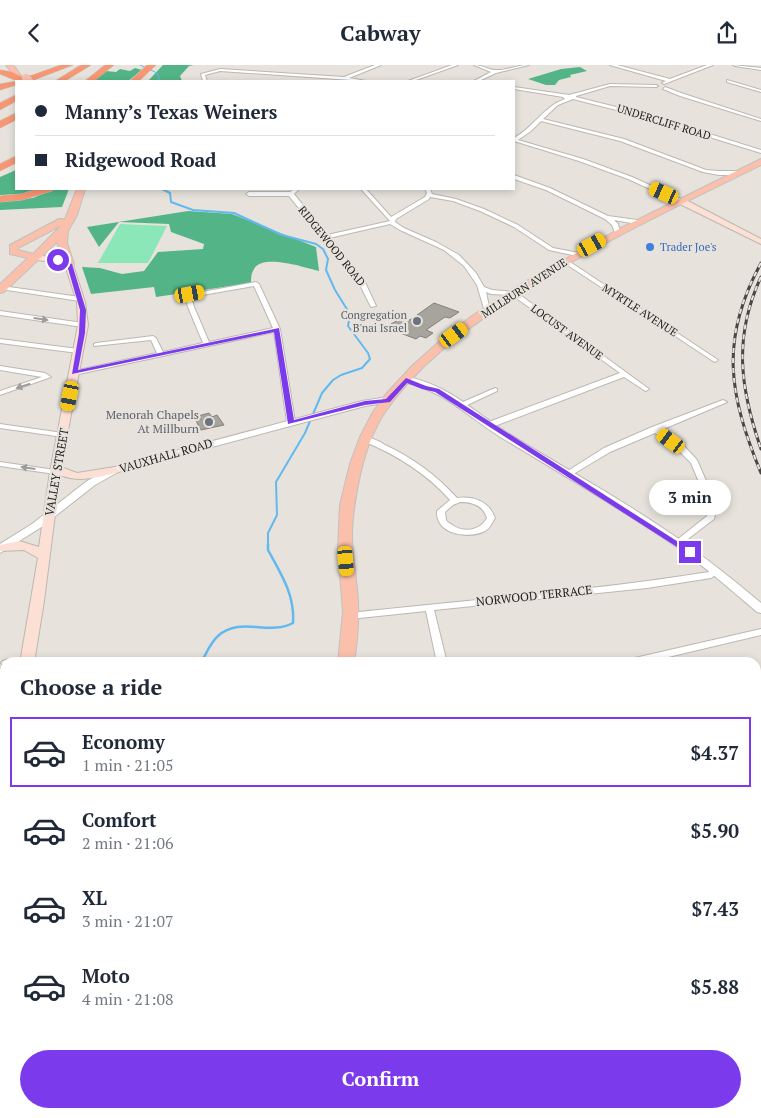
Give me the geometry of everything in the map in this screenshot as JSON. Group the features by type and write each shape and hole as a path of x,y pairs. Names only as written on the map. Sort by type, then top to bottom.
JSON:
{"highway":[{"path":"26,80 69,65"},
{"path":"48,80 75,65"},
{"path":"61,80 87,65"},
{"path":"77,80 102,65"},
{"path":"90,80 110,65"},
{"path":"135,80 158,65"},
{"path":"0,72 21,80"},
{"path":"0,87 15,83"},
{"path":"0,107 15,99"},
{"path":"0,115 15,107"},
{"path":"0,125 15,117"},
{"path":"0,163 15,156"},
{"path":"0,167 15,160"},
{"path":"0,199 22,197 45,190"}],"main road":[{"path":"9,65 22,80"},
{"path":"15,65 22,80"},
{"name":"MILLBURN AVENUE","path":"347,657 351,633 345,526 355,467 379,413 388,401 406,380 444,343 514,293 617,232 761,161"},
{"path":"69,264 62,243 62,226 74,190"},
{"path":"1,288 70,220 81,190"},
{"path":"681,201 761,242"},
{"path":"62,226 13,247 13,252 58,260 69,264"},
{"name":"VALLEY STREET","path":"28,657 44,557 48,517 83,325 80,299 69,264"},
{"path":"56,470 75,477 115,470"},
{"path":"1,548 25,545 44,557"}],"street":[{"path":"365,65 372,67"},
{"path":"204,80 203,74 217,70 308,75 342,80 379,65"},
{"path":"413,80 456,65"},
{"path":"476,65 495,72"},
{"path":"483,80 495,72 527,65"},
{"path":"612,65 668,80"},
{"path":"664,86 668,80 703,66 711,65"},
{"path":"735,65 761,69"},
{"path":"297,80 308,75"},
{"path":"728,81 761,91"},
{"path":"515,139 528,132 550,109 569,97 610,85 664,86 761,120"},
{"path":"753,88 761,85"},
{"name":"UNDERCLIFF ROAD","path":"515,88 569,97 660,119 753,151 761,152"},
{"path":"541,120 622,140 672,157 713,175 716,182 713,185"},
{"path":"515,140 581,160 630,178 681,201"},
{"name":"UNDERCLIFF ROAD","path":"753,151 761,161"},
{"path":"701,169 719,173 739,173"},
{"path":"515,177 556,193 607,217 616,224 617,232"},
{"name":"RIDGEWOOD ROAD","path":"296,190 291,193 366,289 373,306"},
{"path":"364,190 399,228 432,242 459,258 477,277 484,289 487,311"},
{"path":"325,237 390,220 421,203 429,192"},
{"name":"MYRTLE AVENUE","path":"429,192 498,217 550,249 562,263 715,360"},
{"path":"249,194 291,193"},
{"path":"607,217 637,222"},
{"name":"MYRTLE AVENUE","path":"550,249 577,254"},
{"path":"207,345 188,296 190,294 256,283 277,329 291,422"},
{"path":"1,288 80,299"},
{"path":"484,289 491,292 514,293"},
{"name":"LOCUST AVENUE","path":"514,293 646,389"},
{"path":"0,313 83,325"},
{"path":"74,373 277,329"},
{"path":"96,345 147,338 153,339 161,355"},
{"path":"0,341 78,351"},
{"path":"0,368 45,375 47,378 0,393"},
{"path":"489,425 625,374"},
{"path":"406,380 424,388 437,390 566,474 678,543 761,609"},
{"path":"460,405 495,390"},
{"name":"VAUXHALL ROAD","path":"1,548 48,517 91,483 115,470 365,403 388,401"},
{"path":"566,474 607,450 723,402"},
{"path":"0,426 63,435"},
{"path":"655,429 682,449 694,462 713,506 711,517 708,521 678,543"},
{"path":"366,439 394,451 417,465 439,482 455,501"},
{"path":"0,464 56,470"},
{"path":"470,500 483,505 490,515 488,524 472,532 456,531 447,527 442,521 441,511 446,505 455,501 470,500"},
{"name":"NORWOOD TERRACE","path":"350,616 647,585 710,575 716,572"},
{"path":"429,607 441,657"},
{"path":"652,657 761,632"}],"green space":[{"path":"163,65 194,65 189,66 180,76 182,80 149,80"},
{"path":"580,67 587,71 570,75 571,77 559,80 555,85 546,85 528,79 561,69"},
{"path":"135,68 142,70 129,80 93,80 106,71 116,72 120,69 130,71"},
{"path":"15,170 15,190 37,190 24,194 0,195 0,177"},
{"path":"52,190 69,190 62,207 0,210 0,201 33,198"},
{"path":"188,211 232,214 316,247 319,271 273,262 257,265 251,275 251,283 156,297 154,287 91,294 82,267 100,268 122,274 144,271 158,252 203,249 204,244 171,232 169,224 119,222 99,247 87,227"},
{"path":"120,224 167,226 148,263 98,263"}],"building":[{"name":"Congregation B'nai Israel","path":"434,303 459,312 450,318 445,317 426,330 433,333 426,338 420,336 416,339 395,331 397,330 389,325 402,318 410,320"},
{"name":"Menorah Chapels At Millburn","path":"209,413 212,417 217,415 224,425 201,430 196,421 201,419 198,416"}],"waterway":[{"path":"140,65 157,73 160,80"},
{"path":"164,190 170,193 171,202 193,210 234,213 282,235 316,244 323,249 328,259 326,270 335,290 350,314 348,326 368,353 370,359 362,368 341,375 333,380 322,393 305,433 276,482 277,515 268,533 268,550 289,594 292,603 293,623 274,628 236,627 227,630 218,636 204,657"}],"railway":[{"path":"761,263 739,317 734,343 733,368 742,418 761,473"},
{"path":"761,277 752,299 743,342 744,384 761,449"}],"place":[{"name":"Trader Joe's","path":"650,247"},
{"name":"Congregation B'nai Israel","path":"417,321"},
{"name":"Menorah Chapels At Millburn","path":"209,422"}],"route":[{"path":"58,260 69,264 83,310 82,333 74,373 277,329 291,422 365,403 388,401 406,380 414,385 437,390 690,552"}]}
